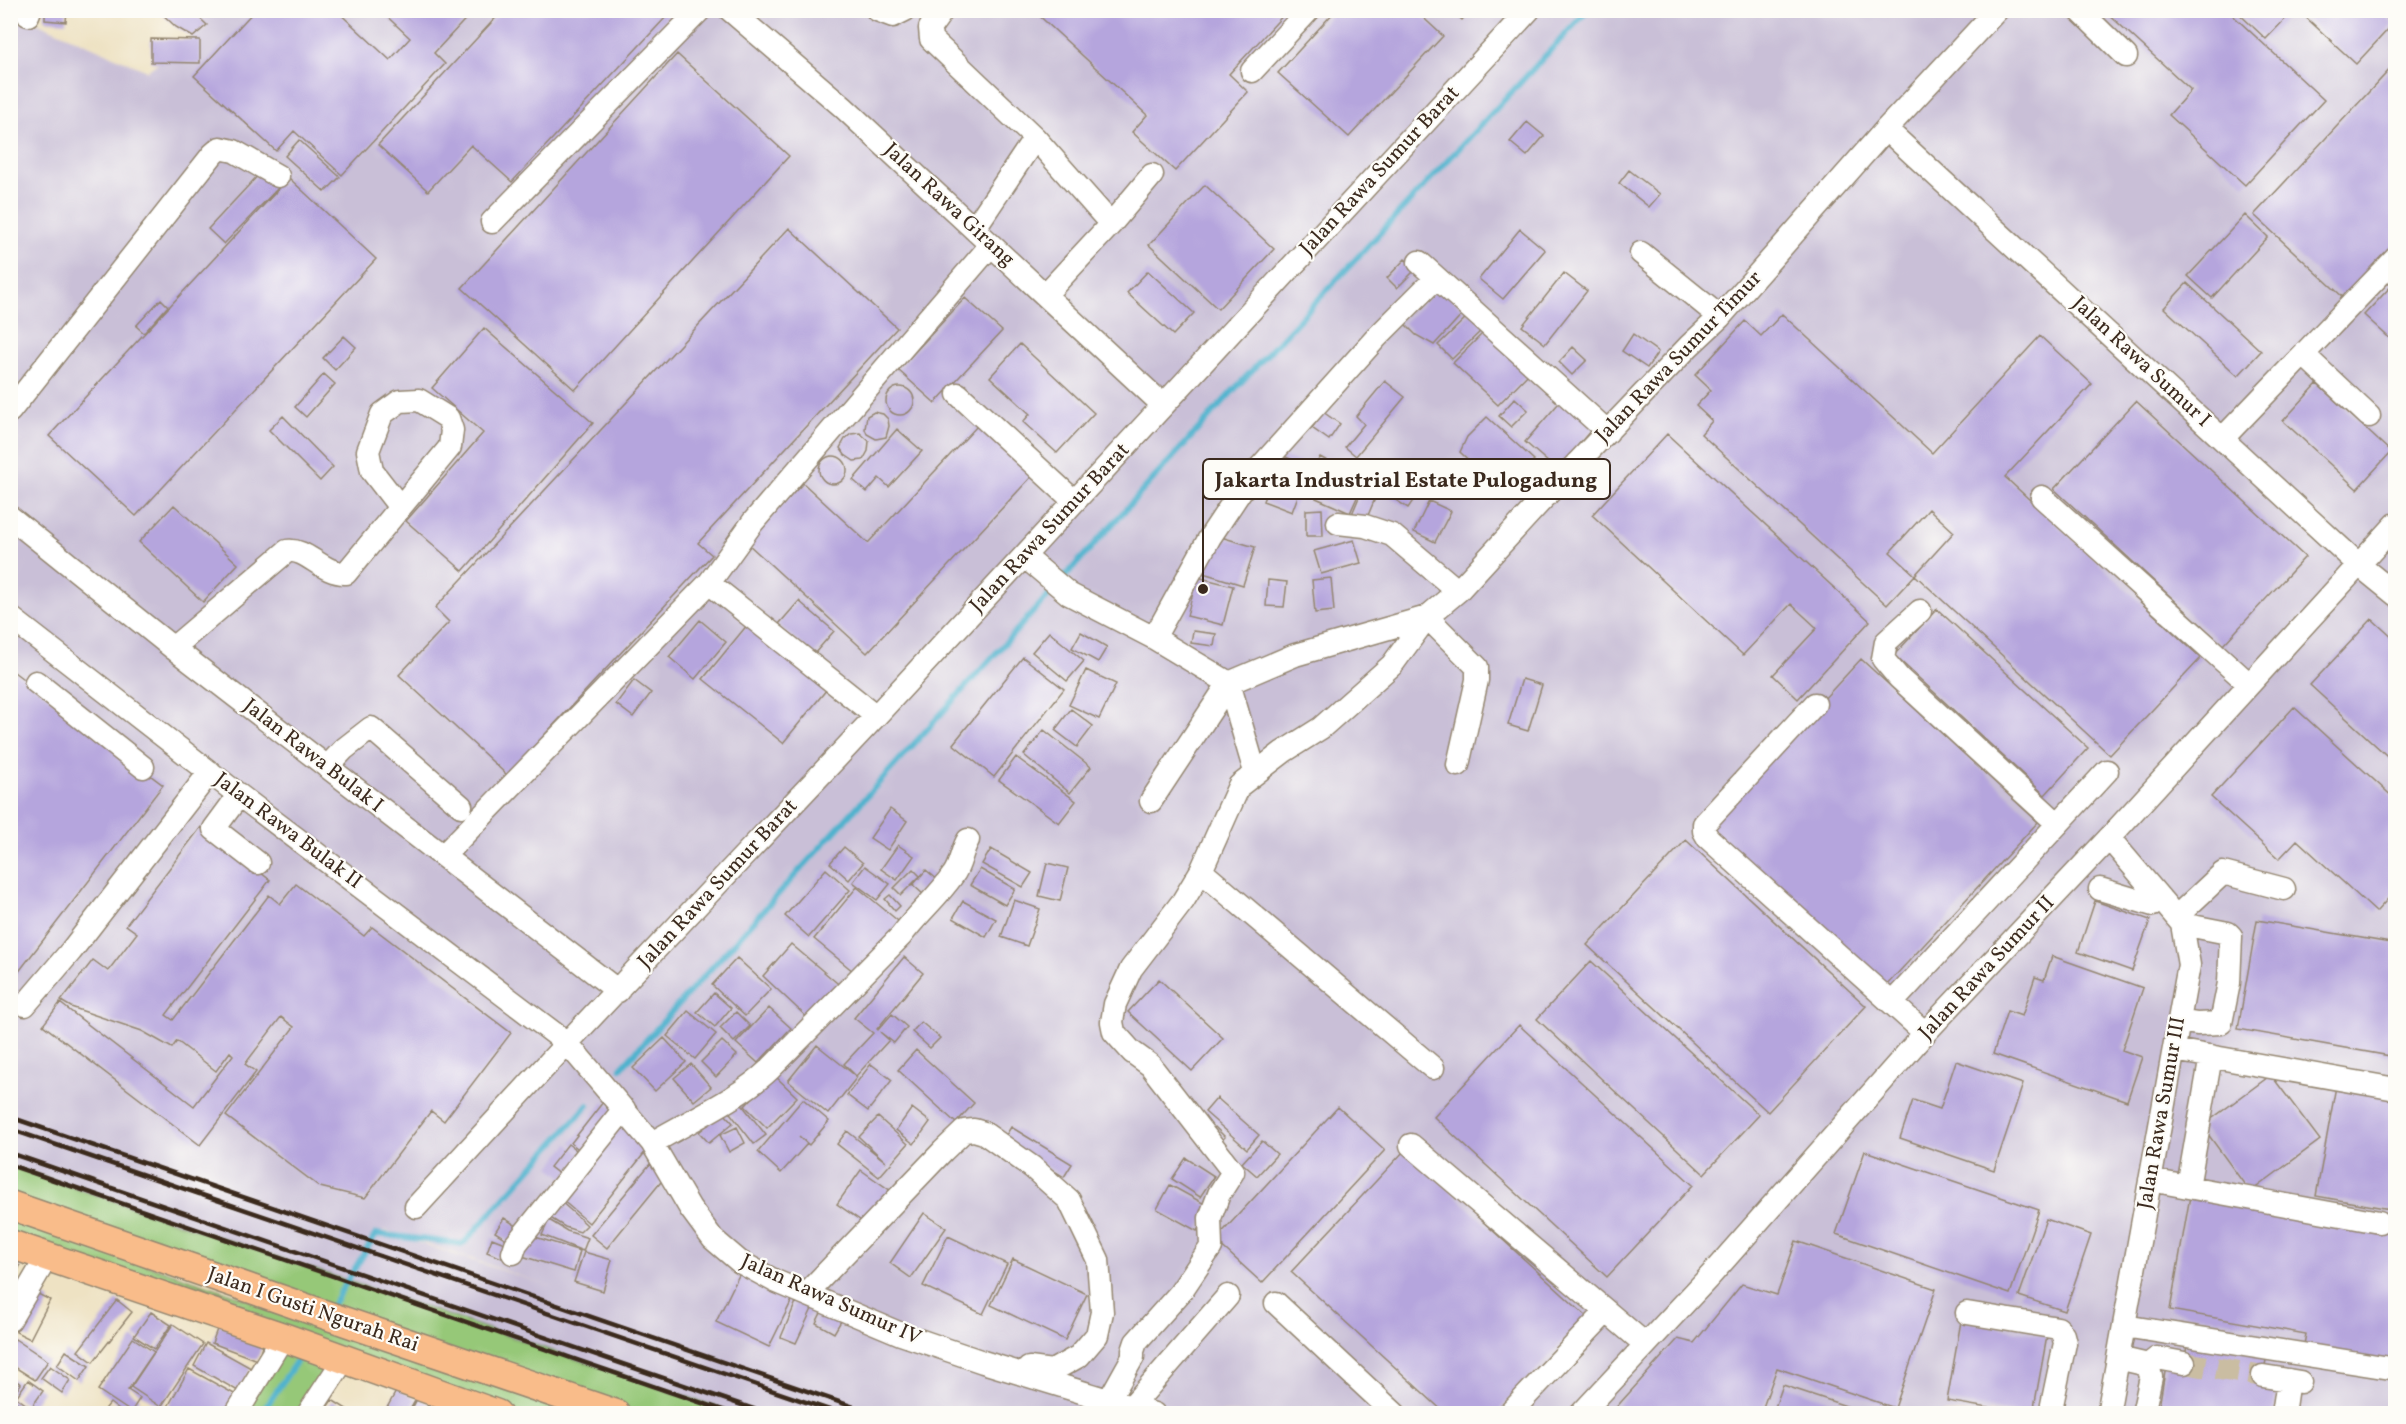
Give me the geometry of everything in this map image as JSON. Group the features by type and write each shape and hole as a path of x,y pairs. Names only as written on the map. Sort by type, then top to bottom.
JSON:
{"main road":[{"name":"Jalan I Gusti Ngurah Rai","path":"10,1205 298,1327 342,1343 497,1413"},
{"name":"Jalan I Gusti Ngurah Rai","path":"10,1244 47,1257 298,1327 342,1343 616,1413"}],"street":[{"path":"492,222 700,10"},
{"name":"Jalan Rawa Girang","path":"730,10 843,107 1163,405"},
{"path":"878,10 892,16 905,10"},
{"path":"943,10 930,28 931,39 1035,138 1111,224"},
{"path":"1252,71 1309,10"},
{"name":"Jalan Rawa Sumur Barat","path":"417,1207 567,1043 876,716 1529,10"},
{"name":"Jalan Rawa Sumur Timur","path":"1133,1357 1134,1346 1180,1293 1211,1247 1209,1218 1219,1194 1233,1172 1150,1065 1132,1052 1114,1032 1112,1022 1115,1004 1131,969 1183,901 1201,871 1239,786 1321,728 1392,665 1427,617 1458,591 1720,317 1887,129 1997,10"},
{"path":"2079,10 2126,56"},
{"name":"Jalan Rawa Sumur I","path":"1887,129 2359,565 2396,595"},
{"path":"974,229 1035,138"},
{"path":"10,411 213,154 220,148 234,151 278,176"},
{"path":"1045,295 1111,224 1152,175"},
{"path":"443,856 709,583 753,522 992,245"},
{"path":"1641,253 1720,317"},
{"path":"2223,438 2396,258"},
{"path":"1419,262 1608,432"},
{"path":"1154,638 1210,537 1246,483 1377,337 1436,278"},
{"path":"2304,354 2369,416"},
{"path":"958,394 1074,501"},
{"path":"173,648 287,551 294,550 334,573 346,573 450,447 452,430 448,418 419,400 400,400 382,414 368,451 372,471 399,507"},
{"path":"2042,497 2249,684"},
{"name":"Jalan Rawa Bulak I","path":"10,517 173,648 618,991"},
{"path":"1338,523 1365,526 1392,536 1458,591"},
{"name":"Jalan Rawa Sumur II","path":"1581,1413 1710,1276 1925,1033 2109,838 2396,524"},
{"path":"1024,556 1069,594 1154,638 1229,683 1256,772"},
{"path":"709,583 876,716"},
{"path":"1920,611 1886,642 1883,659 1899,678 2058,824"},
{"name":"Jalan Rawa Bulak II","path":"10,617 239,795 567,1043"},
{"path":"1151,801 1229,683 1295,655 1427,617 1477,667 1477,680 1458,765"},
{"path":"72,666 43,687 143,767"},
{"path":"1815,704 1704,824 1704,831 1708,838 1925,1033"},
{"path":"327,767 344,749 371,728 461,806"},
{"path":"1892,1004 2107,771"},
{"path":"25,1005 71,951 210,772"},
{"path":"239,795 214,829 258,863"},
{"path":"2109,838 2179,920 2228,933 2231,936 2231,961 2221,1023 2197,1024 2179,1021"},
{"path":"652,1143 735,1094 770,1069 901,936 917,914 955,874 961,852 968,840"},
{"path":"1201,871 1433,1068"},
{"path":"2179,920 2223,873 2231,873 2247,880 2284,889"},
{"path":"2100,889 2153,905 2160,898"},
{"name":"Jalan Rawa Sumur III","path":"2108,1413 2189,965 2179,920"},
{"name":"Jalan Rawa Sumur IV","path":"567,1043 652,1143 690,1208 713,1239 726,1252 763,1275 901,1335 1107,1407 1132,1406 1154,1413"},
{"path":"2174,1050 2396,1089"},
{"path":"2188,1187 2211,1056"},
{"path":"513,1253 528,1228 624,1109"},
{"path":"806,1294 964,1131 974,1130 984,1133 1032,1167 1069,1200 1098,1260 1102,1312 1097,1335 1079,1356 1052,1371 983,1362"},
{"path":"1411,1145 1645,1344"},
{"path":"2150,1180 2379,1222"},
{"path":"10,1218 298,1327 236,1413"},
{"path":"10,1320 47,1257"},
{"path":"1132,1406 1228,1296"},
{"path":"1276,1303 1395,1413"},
{"path":"1509,1413 1606,1312"},
{"path":"1967,1313 2058,1328 2064,1335 2065,1343 2050,1413"},
{"path":"2124,1326 2396,1370"},
{"path":"308,1413 342,1343 575,1413"},
{"path":"1107,1407 1133,1357 1157,1377"},
{"path":"2118,1358 2148,1365"},
{"path":"2148,1365 2157,1358 2184,1363"},
{"path":"2143,1413 2151,1377 2148,1365"},
{"path":"2263,1376 2294,1381 2283,1413"}],"path":[{"path":"651,1413 652,1410 660,1413"}],"shaded area":[{"path":"195,10 2395,11 2395,1413 734,1413 11,1165 11,11 147,71 207,27","holes":["384,1230 472,1259 549,1286"]}],"green space":[{"path":"11,1166 734,1413 615,1413 11,1205"},
{"path":"11,1218 578,1413 498,1413 344,1359 308,1413 235,1413 283,1338 11,1245"}],"building":[{"path":"45,10 67,10 66,22 45,20"},
{"path":"158,10 191,10 207,25 193,37 176,27"},
{"path":"255,10 336,10 390,60 410,38 380,10 474,10 434,53 445,64 342,175 294,131 276,151 194,76"},
{"path":"503,10 661,10 667,16 512,182 471,145 428,191 378,145"},
{"path":"1033,10 1288,10 1229,74 1248,92 1175,171 1132,132 1147,115"},
{"path":"1336,10 1415,10 1443,36 1349,137 1278,73"},
{"path":"1451,10 1470,10 1462,20"},
{"path":"2104,10 2227,10 2324,100 2245,185 2169,115 2191,90"},
{"path":"2235,10 2284,10 2289,15 2266,39"},
{"path":"2298,10 2378,10 2393,24 2356,64"},
{"path":"151,39 200,40 200,63 151,62"},
{"path":"677,54 789,156 575,390 462,288"},
{"path":"2396,63 2396,245 2345,299 2254,215"},
{"path":"1527,122 1544,136 1527,156 1510,142"},
{"path":"299,140 340,177 325,192 285,156"},
{"path":"263,170 280,186 224,244 208,229"},
{"path":"1629,170 1660,194 1649,207 1619,183"},
{"path":"289,178 376,259 136,516 49,436"},
{"path":"1205,185 1274,249 1218,309 1149,245"},
{"path":"2245,215 2268,237 2212,298 2188,276"},
{"path":"789,228 897,328 698,543 712,555 507,775 399,675 449,622 435,608"},
{"path":"1520,229 1545,250 1503,299 1479,279"},
{"path":"1405,259 1416,269 1397,288 1387,278"},
{"path":"1148,271 1194,313 1173,335 1127,293"},
{"path":"1564,273 1587,291 1545,344 1522,326"},
{"path":"2396,281 2396,344 2364,315"},
{"path":"2187,283 2261,351 2238,376 2164,308"},
{"path":"1440,287 1464,312 1434,345 1416,335 1404,323"},
{"path":"965,298 1002,331 935,403 898,370"},
{"path":"161,299 168,306 144,333 136,326"},
{"path":"1471,313 1485,327 1452,359 1438,345"},
{"path":"1782,314 1932,453 2040,336 2092,384 2005,477 2201,658 2110,755 1915,575 1887,605 1701,434 1712,421 1696,406 1711,390 1695,375 1745,321 1761,336","holes":["1929,509 1954,532 1915,575 1890,552"]},
{"path":"1489,327 1533,369 1498,405 1453,363"},
{"path":"484,328 593,423 463,571 406,521 483,433 432,388"},
{"path":"1633,334 1658,352 1647,368 1622,351"},
{"path":"344,336 356,347 335,370 323,358"},
{"path":"1020,344 1094,413 1057,453 1023,422 1030,414 990,377"},
{"path":"1573,347 1587,360 1572,375 1559,362"},
{"path":"324,374 335,384 306,417 295,407"},
{"path":"1385,381 1405,397 1356,456 1345,447 1364,424 1356,416"},
{"path":"2317,384 2391,452 2357,489 2283,421"},
{"path":"900,387 910,391 914,401 910,411 900,415 890,411 886,401 890,391"},
{"path":"1565,396 1597,423 1557,470 1525,442"},
{"path":"1515,398 1528,410 1511,427 1499,416"},
{"path":"2136,401 2305,557 2223,645 2054,489"},
{"path":"874,412 883,414 888,419 886,437 876,439 867,434 865,429 867,416"},
{"path":"1323,412 1340,424 1329,440 1312,428"},
{"path":"283,416 333,467 320,481 269,430"},
{"path":"1487,417 1534,460 1513,481 1507,496 1460,452 1467,437"},
{"path":"978,425 1033,475 867,653 747,543 803,483 868,543"},
{"path":"897,429 922,451 889,487 879,478 867,492 853,480"},
{"path":"860,433 869,441 868,451 863,460 854,461 840,448 851,434"},
{"path":"1667,434 1870,621 1798,699 1773,675 1817,628 1791,604 1743,655 1592,515"},
{"path":"1280,455 1309,466 1292,512 1263,501"},
{"path":"833,456 843,460 847,470 843,480 833,484 823,480 819,470 823,460"},
{"path":"1320,457 1331,463 1314,495 1303,490"},
{"path":"1329,470 1363,484 1350,513 1316,498"},
{"path":"1368,476 1382,482 1366,520 1352,514"},
{"path":"1401,476 1421,489 1408,508 1388,495"},
{"path":"1429,501 1451,511 1435,542 1414,532"},
{"path":"174,505 238,564 203,602 139,542"},
{"path":"1322,509 1323,536 1306,536 1306,510"},
{"path":"1214,535 1255,547 1243,585 1203,573"},
{"path":"1354,540 1361,563 1321,574 1314,551"},
{"path":"1197,577 1233,586 1223,625 1187,616"},
{"path":"1331,578 1334,611 1315,613 1312,580"},
{"path":"1268,580 1287,582 1284,607 1266,606"},
{"path":"799,601 834,631 814,654 779,624"},
{"path":"1937,609 2088,748 2045,795 1894,655"},
{"path":"2372,619 2396,641 2396,764 2310,685"},
{"path":"700,620 726,642 695,679 669,657"},
{"path":"748,624 827,689 783,743 703,679"},
{"path":"1193,631 1216,634 1214,646 1191,643"},
{"path":"1049,632 1084,661 1067,681 1032,652"},
{"path":"1081,632 1107,647 1098,662 1072,648"},
{"path":"1023,657 1064,689 994,777 953,744"},
{"path":"1861,659 2038,822 1884,988 1707,825"},
{"path":"10,669 163,785 17,974 10,969"},
{"path":"1086,670 1116,684 1099,719 1069,705"},
{"path":"1522,679 1542,685 1528,731 1508,725"},
{"path":"634,680 651,693 633,717 616,704"},
{"path":"2294,707 2396,800 2396,890 2376,912 2297,840 2279,859 2211,797"},
{"path":"1071,709 1093,726 1077,747 1055,730"},
{"path":"1044,730 1091,767 1070,793 1024,755"},
{"path":"1016,757 1076,801 1059,823 999,780"},
{"path":"890,809 907,821 888,850 870,838"},
{"path":"201,827 270,880 166,1015 173,1020 269,895 280,904 296,884 364,936 372,927 511,1033 444,1121 431,1111 365,1198 320,1187 226,1116 294,1027 281,1017 245,1064 256,1072 200,1145 43,1025 60,1003 194,1106 233,1055 230,1052 216,1071 177,1041 172,1048 142,1031 71,1007 61,1001 93,960 108,971 137,933 126,925"},
{"path":"1686,840 1866,1006 1768,1112 1587,945"},
{"path":"898,845 914,856 897,880 881,869"},
{"path":"844,847 863,863 849,880 830,863"},
{"path":"991,849 1032,873 1023,887 982,864"},
{"path":"1047,863 1068,868 1060,901 1039,896"},
{"path":"865,866 890,884 877,900 853,882"},
{"path":"826,869 850,890 809,937 785,916"},
{"path":"913,869 920,876 901,895 894,888"},
{"path":"980,869 1015,889 1005,905 970,885"},
{"path":"926,870 938,880 924,895 913,885"},
{"path":"857,887 903,925 859,976 814,939"},
{"path":"890,895 900,906 895,911 885,899"},
{"path":"1014,900 1040,909 1027,946 1001,937"},
{"path":"963,901 996,919 986,937 953,918"},
{"path":"2095,901 2150,920 2132,971 2078,952"},
{"path":"2257,920 2396,944 2396,1057 2238,1029"},
{"path":"791,944 843,988 813,1023 763,976"},
{"path":"2052,956 2143,988 2122,1050 2142,1057 2127,1101 1993,1054 2007,1011 2022,1016 2035,977 2044,980"},
{"path":"904,957 923,973 877,1029 892,1014 907,1027 894,1043 880,1032 889,1040 856,1076 844,1064 873,1033 854,1018"},
{"path":"737,958 771,989 745,1016 712,985"},
{"path":"1591,961 1759,1115 1704,1174 1537,1019"},
{"path":"1159,979 1223,1038 1192,1071 1128,1012"},
{"path":"714,993 731,1008 715,1027 697,1012"},
{"path":"769,1008 791,1028 758,1063 736,1043"},
{"path":"688,1011 716,1034 695,1059 667,1036"},
{"path":"736,1012 750,1026 734,1042 720,1028"},
{"path":"921,1022 940,1038 930,1048 912,1032"},
{"path":"1519,1025 1693,1185 1607,1277 1434,1117"},
{"path":"664,1038 686,1062 655,1091 633,1068"},
{"path":"722,1041 737,1055 716,1077 701,1062"},
{"path":"817,1045 857,1077 828,1114 788,1081"},
{"path":"916,1050 974,1103 956,1123 898,1070"},
{"path":"1956,1061 2023,1084 1994,1170 1900,1138 1913,1100 1940,1109"},
{"path":"691,1064 711,1087 694,1101 674,1078"},
{"path":"871,1064 892,1080 868,1111 847,1095"},
{"path":"774,1075 797,1097 767,1128 745,1106"},
{"path":"2271,1075 2320,1140 2250,1192 2202,1126"},
{"path":"2336,1086 2396,1096 2396,1210 2316,1196"},
{"path":"1217,1098 1259,1135 1247,1149 1205,1112"},
{"path":"803,1099 829,1121 809,1145 799,1136 807,1144 781,1173 758,1152"},
{"path":"739,1101 766,1135 754,1144 727,1109"},
{"path":"603,1102 616,1111 583,1153 571,1143"},
{"path":"1338,1107 1385,1150 1262,1283 1215,1240"},
{"path":"912,1108 930,1122 914,1144 896,1130"},
{"path":"723,1112 733,1123 709,1143 699,1132"},
{"path":"878,1117 908,1144 879,1177 837,1144 847,1131 886,1162 859,1137"},
{"path":"623,1124 650,1146 589,1223 561,1199"},
{"path":"737,1127 745,1143 729,1152 720,1135"},
{"path":"1011,1127 1072,1164 1064,1177 1003,1140"},
{"path":"1215,1127 1225,1137 1217,1145 1206,1135"},
{"path":"1262,1141 1277,1154 1257,1176 1242,1163"},
{"path":"568,1144 583,1155 564,1178 550,1167"},
{"path":"1405,1150 1586,1316 1496,1413 1445,1413 1291,1272"},
{"path":"1865,1151 2039,1210 2010,1294 1836,1234"},
{"path":"1186,1158 1214,1176 1200,1197 1172,1179"},
{"path":"650,1164 665,1177 607,1248 591,1235"},
{"path":"861,1170 891,1191 867,1225 837,1204"},
{"path":"1170,1185 1210,1207 1197,1231 1157,1209"},
{"path":"2190,1196 2396,1232 2396,1366 2303,1350 2306,1334 2170,1310"},
{"path":"559,1200 587,1225 580,1232 565,1227 547,1216"},
{"path":"924,1213 946,1228 911,1278 890,1263"},
{"path":"504,1218 520,1228 511,1242 495,1232"},
{"path":"2046,1219 2091,1235 2065,1311 2019,1296"},
{"path":"549,1220 567,1231 588,1238 583,1251 542,1235"},
{"path":"529,1235 580,1251 574,1272 522,1256"},
{"path":"948,1236 1007,1264 983,1314 923,1286"},
{"path":"492,1238 512,1246 507,1260 487,1252"},
{"path":"1796,1241 1936,1289 1895,1408 1777,1368 1761,1413 1611,1413 1678,1339 1694,1343 1742,1284 1777,1295"},
{"path":"584,1252 612,1260 603,1291 574,1282"},
{"path":"1013,1259 1087,1294 1065,1340 991,1305"},
{"path":"10,1261 20,1266 10,1284"},
{"path":"740,1273 793,1298 769,1347 716,1322"},
{"path":"36,1293 50,1300 30,1339 16,1332"},
{"path":"117,1300 132,1312 93,1362 78,1351"},
{"path":"796,1302 812,1309 796,1343 781,1337"},
{"path":"822,1311 841,1321 834,1333 816,1323"},
{"path":"151,1312 171,1325 154,1349 134,1336"},
{"path":"1961,1321 2047,1336 2033,1413 2017,1413 1947,1401"},
{"path":"173,1324 203,1344 161,1407 131,1387"},
{"path":"219,1324 264,1340 257,1360 212,1343"},
{"path":"133,1338 154,1352 128,1390 140,1398 131,1412 98,1390"},
{"path":"15,1339 48,1361 35,1380 10,1364 10,1346"},
{"path":"2188,1340 2267,1354 2262,1383 2277,1386 2273,1413 2158,1413 2166,1366 2183,1369"},
{"path":"206,1343 251,1368 238,1391 194,1366"},
{"path":"66,1351 89,1366 79,1381 57,1365"},
{"path":"50,1366 70,1380 62,1393 41,1378"},
{"path":"189,1369 238,1396 228,1413 165,1412"},
{"path":"10,1377 21,1384 13,1395 10,1393"},
{"path":"28,1380 43,1391 31,1408 16,1397"},
{"path":"1783,1385 1867,1413 1773,1413"},
{"path":"398,1388 416,1399 408,1413 384,1413"},
{"path":"418,1397 429,1403 423,1413 410,1413"},
{"path":"10,1398 33,1413 10,1413"},
{"path":"433,1399 454,1411 453,1413 425,1413"},
{"path":"332,1400 353,1413 323,1413"},
{"path":"110,1403 123,1413 102,1413"}],"waterway":[{"path":"1061,581 1231,393 1588,10"},
{"path":"621,1068 1054,589"},
{"path":"330,1309 376,1234 463,1244 588,1105"},
{"path":"261,1414 302,1353"}],"tunnel":[{"path":"2184,1363 2263,1376"}],"railway":[{"path":"10,1117 874,1414"},
{"path":"10,1129 841,1414"},
{"path":"10,1153 768,1414"},
{"path":"10,1165 734,1414"}],"place":[{"name":"Jakarta Industrial Estate Pulogadung","path":"1203,589"}]}
